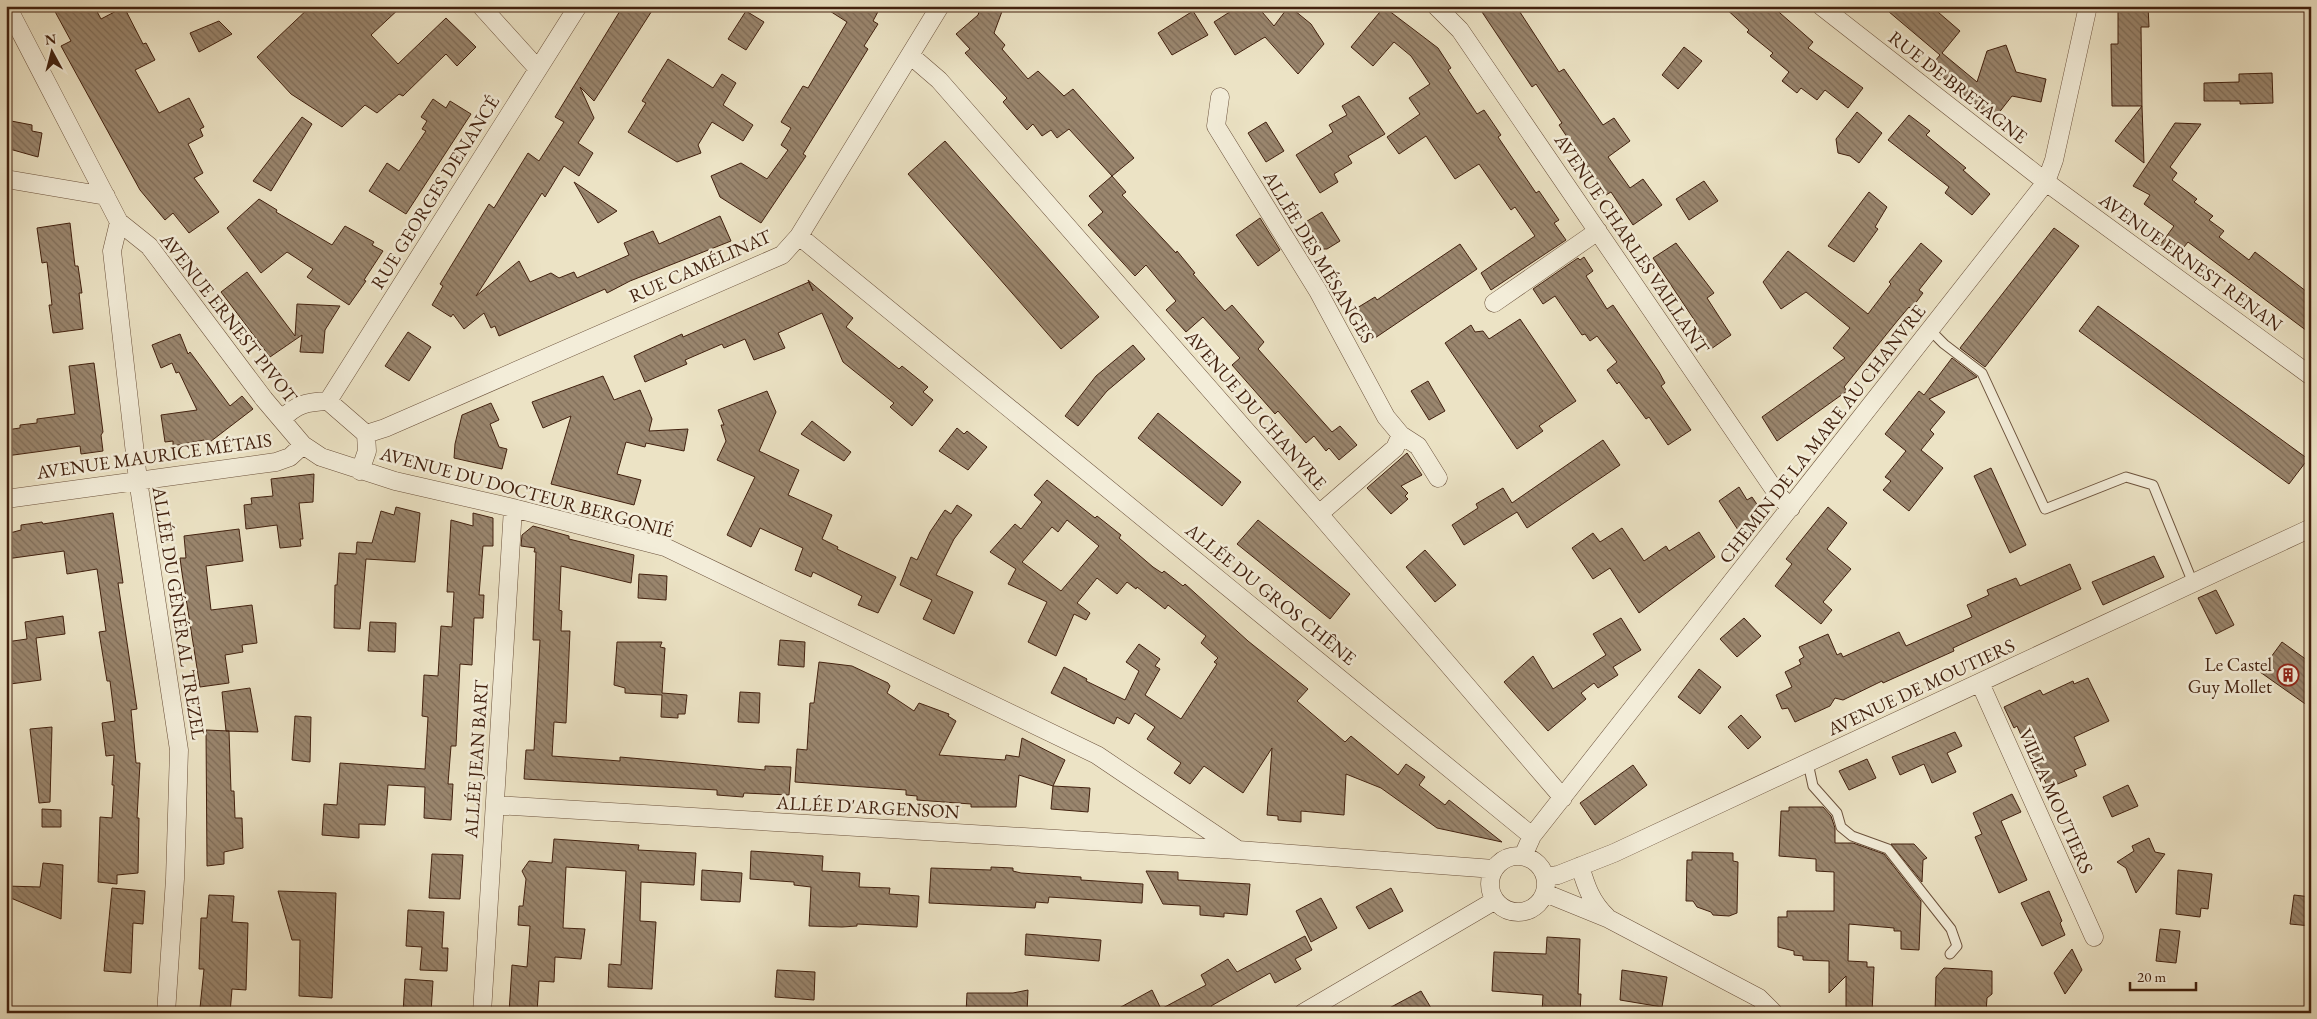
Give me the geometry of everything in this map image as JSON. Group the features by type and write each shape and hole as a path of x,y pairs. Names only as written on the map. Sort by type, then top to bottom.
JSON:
{"street":[{"name":"AVENUE ERNEST PIVOT","path":"7,6 119,222 149,246 304,446"},
{"path":"481,6 538,69"},
{"name":"RUE GEORGES DENANCÉ","path":"328,401 578,6"},
{"name":"RUE CAMÉLINAT","path":"366,434 385,428 782,255 799,236 940,6"},
{"name":"AVENUE CHARLES VAILLANT","path":"1436,6 1460,30 1778,495 1791,508"},
{"name":"RUE DE BRETAGNE","path":"1821,6 2046,182"},
{"name":"CHEMIN DE LA MARE AU CHANVRE","path":"1523,856 1532,836 2046,182 2054,160 2088,6"},
{"name":"AVENUE DU CHANVRE","path":"910,55 939,80 1563,798"},
{"name":"ALLÉE DES MÉSANGES","path":"1220,97 1216,126 1318,291 1386,417 1401,435 1418,446 1438,478"},
{"path":"6,179 106,196"},
{"name":"AVENUE ERNEST RENAN","path":"2046,182 2311,376"},
{"name":"ALLÉE DU GÉNÉRAL TREZEL","path":"119,222 112,252 138,480 179,750 175,879 166,1013"},
{"path":"1494,303 1598,231"},
{"name":"ALLÉE DU GROS CHÊNE","path":"799,236 1532,836"},
{"path":"282,419 292,408 309,402 328,401 366,434 367,451 360,471"},
{"path":"1318,514 1395,448 1401,435"},
{"name":"AVENUE MAURICE MÉTAIS","path":"6,499 276,462 290,457 304,446"},
{"name":"AVENUE DU DOCTEUR BERGONIÉ","path":"304,446 321,457 360,471 665,547 1097,755 1238,850"},
{"name":"ALLÉE JEAN BART","path":"482,1013 513,508"},
{"name":"AVENUE DE MOUTIERS","path":"1545,885 1580,866 1614,854 2311,528"},
{"name":"VILLA MOUTIERS","path":"1980,683 2094,937"},
{"name":"ALLÉE D'ARGENSON","path":"495,805 1238,850 1494,868"},
{"path":"1523,856 1536,862 1545,885 1540,901 1525,911 1506,910 1494,901 1489,882 1494,868 1506,858 1523,856"},
{"path":"1580,866 1589,895 1596,906 1609,919"},
{"path":"1545,885 1759,998 1774,1013"},
{"path":"1303,1013 1494,901"}],"lane":[{"path":"1930,330 1944,344 1982,373 2045,509 2126,477 2152,485 2193,583"},
{"path":"1808,763 1813,786 1837,814 1841,827 1852,836 1888,849 1951,929 1957,946 1950,954"}],"building":[{"path":"52,6 94,6 101,19 124,7 143,44 146,43 155,60 135,70 159,113 189,98 204,127 200,129 203,136 188,144 203,173 194,178 219,212 189,233 173,213 165,220 140,190 61,46 71,41"},
{"path":"311,6 402,6 371,35 398,64 446,18 476,47 457,66 446,54 403,96 399,94 377,113 365,105 342,127 291,94 257,57"},
{"path":"623,6 655,6 594,101 580,87 594,118 578,143 593,153 579,176 564,166 545,197 542,193 476,296 519,261 530,282 551,273 559,278 574,272 577,278 629,255 624,243 653,231 659,244 720,216 731,241 630,281 607,293 605,289 499,336 495,326 491,328 484,313 464,329 453,314 451,317 432,305 443,286 440,284 489,204 494,208 528,153 539,161 564,122 555,117"},
{"path":"822,6 881,6 873,21 878,24 864,46 868,49 803,154 806,156 761,223 720,197 711,176 741,163 767,179 788,150 781,145 791,128 781,122 803,86 808,88 847,22"},
{"path":"981,6 1004,6 994,33 1005,45 1002,49 1028,79 1038,71 1064,96 1073,89 1134,158 1112,176 1069,129 1057,138 1051,130 1042,136 1033,124 1027,130 1003,102 1007,98 965,53 970,49 956,34 978,15"},
{"path":"1239,6 1257,6 1274,26 1289,6 1311,24 1324,44 1298,74 1265,37 1235,55 1214,22"},
{"path":"1478,6 1516,6 1559,72 1564,69 1603,125 1614,118 1630,141 1608,157 1630,188 1643,179 1662,205 1633,225 1611,192 1606,195 1559,125 1562,123 1536,84 1532,87"},
{"path":"1723,6 1772,6 1813,42 1808,48 1863,88 1848,108 1825,90 1817,100 1801,88 1797,93 1782,81 1789,72 1770,56 1773,53 1747,32 1749,30"},
{"path":"1882,6 1931,6 1960,31 1942,53 1977,82 1987,51 2006,45 2016,72 2046,79 2041,102 2012,96 1994,119 1930,67 1940,55"},
{"path":"2118,6 2148,6 2149,27 2141,27 2142,106 2112,106 2111,44 2118,44"},
{"path":"1384,7 1438,48 1451,68 1448,70 1477,114 1484,110 1501,135 1498,137 1536,193 1539,191 1559,220 1554,223 1566,240 1491,290 1481,273 1535,236 1515,207 1511,210 1479,164 1455,179 1426,136 1399,154 1387,137 1420,114 1409,98 1430,84 1411,56 1394,42 1373,66 1351,47"},
{"path":"746,11 764,22 746,50 728,39"},
{"path":"1193,11 1208,35 1172,55 1158,33"},
{"path":"219,21 232,34 199,52 190,33"},
{"path":"1684,47 1702,61 1678,89 1662,75"},
{"path":"668,59 713,88 722,74 736,83 723,105 753,125 743,141 712,122 698,145 701,153 677,162 628,132 646,103 642,101"},
{"path":"2272,73 2273,103 2240,104 2240,101 2204,101 2204,83 2239,82 2239,74"},
{"path":"1359,96 1385,134 1348,156 1352,163 1334,174 1338,182 1320,193 1296,155 1333,132 1329,125 1347,115 1342,106"},
{"path":"433,99 446,108 450,101 471,114 406,214 369,191 387,163 399,171 426,131 422,129 427,121 421,117"},
{"path":"2142,106 2144,163 2115,141"},
{"path":"1857,112 1882,133 1859,163 1850,156 1838,153 1836,139"},
{"path":"1909,115 1930,131 1926,135 1966,168 1963,170 1990,194 1972,215 1945,193 1949,187 1888,140"},
{"path":"302,117 312,124 271,191 253,181"},
{"path":"6,120 32,125 32,131 42,133 38,157 6,148"},
{"path":"1266,122 1284,151 1266,162 1248,133"},
{"path":"2175,123 2201,124 2170,167 2177,173 2172,180 2197,199 2194,202 2213,216 2209,220 2224,231 2219,237 2249,260 2255,252 2311,295 2311,334 2188,242 2176,257 2160,245 2174,226 2144,204 2150,195 2133,186"},
{"path":"945,141 1099,317 1061,349 908,174"},
{"path":"1112,176 1126,192 1122,195 1176,253 1177,251 1195,273 1193,274 1225,311 1232,305 1264,342 1258,349 1332,432 1340,426 1357,445 1339,460 1329,448 1326,451 1314,436 1306,443 1278,411 1275,414 1232,365 1240,358 1203,317 1186,332 1166,310 1176,301 1146,265 1135,276 1088,225 1103,212 1089,196"},
{"path":"1704,181 1718,201 1689,220 1676,199"},
{"path":"574,182 617,211 598,223"},
{"path":"1869,192 1887,207 1875,227 1878,229 1854,262 1828,246"},
{"path":"259,199 277,210 276,212 332,245 345,226 374,242 372,245 383,251 364,280 366,281 349,305 307,277 313,269 287,252 261,273 227,228"},
{"path":"1322,212 1340,241 1327,249 1320,249 1304,223"},
{"path":"1260,218 1280,250 1258,266 1236,235"},
{"path":"70,223 75,266 78,266 82,293 79,293 83,329 53,333 49,305 52,305 47,262 42,263 37,228"},
{"path":"2054,228 2079,246 1985,367 1960,348"},
{"path":"1676,243 1714,293 1707,298 1731,335 1711,349 1694,325 1697,324 1653,258"},
{"path":"1921,243 1942,261 1919,290 1923,293 1911,309 1909,307 1898,320 1844,387 1847,391 1777,441 1762,417 1845,358 1833,348 1850,328 1806,292 1781,309 1763,282 1788,251 1868,314 1891,284 1889,282"},
{"path":"1460,244 1477,269 1375,338 1357,308 1375,297 1377,300"},
{"path":"1584,257 1593,271 1586,276 1607,309 1613,305 1659,372 1665,383 1661,386 1691,430 1668,445 1649,417 1646,419 1619,382 1617,384 1607,370 1617,362 1597,336 1590,341 1585,334 1582,335 1555,296 1543,304 1533,289 1578,258 1580,260"},
{"path":"247,272 295,336 297,304 340,306 325,330 323,353 300,352 302,335 270,357 221,292"},
{"path":"808,280 853,318 846,327 899,369 902,366 928,387 923,392 933,400 912,426 890,407 894,403 843,362 822,313 778,333 785,348 754,360 745,339 724,348 722,344 685,360 687,364 645,382 634,356 682,334 683,337 809,282"},
{"path":"2098,306 2308,459 2289,484 2079,331"},
{"path":"1520,319 1576,401 1539,426 1543,431 1517,449 1445,343 1471,325 1475,332 1483,331 1489,339"},
{"path":"408,332 431,347 409,381 385,366"},
{"path":"180,334 188,354 190,352 230,406 242,396 253,409 206,445 204,440 173,446 173,441 165,442 161,415 197,410 179,372 176,373 172,363 161,368 152,345"},
{"path":"1133,345 1145,359 1107,391 1078,426 1065,416 1096,376"},
{"path":"1952,358 1977,377 1929,399 1945,412 1930,430 1934,434 1921,450 1943,468 1909,511 1883,490 1891,481 1885,477 1906,451 1885,434 1919,391 1924,395"},
{"path":"94,363 103,432 101,435 103,451 81,454 80,446 6,456 6,430 20,428 20,425 37,423 37,419 75,414 69,366"},
{"path":"603,376 614,400 640,390 652,419 649,431 688,429 684,451 646,443 645,447 626,442 617,474 641,480 634,505 551,484 571,416 543,428 532,402"},
{"path":"1428,381 1445,411 1429,420 1411,391"},
{"path":"767,391 776,412 759,451 799,470 788,495 832,515 822,539 838,547 837,549 896,577 878,613 858,605 862,596 813,572 811,577 795,570 803,548 760,528 751,547 727,535 755,477 717,460 726,441 721,425 724,425 718,410"},
{"path":"491,403 499,420 490,424 499,447 507,449 502,469 454,458 455,444 462,415"},
{"path":"1158,413 1241,482 1222,506 1138,438"},
{"path":"812,421 851,452 844,461 801,434"},
{"path":"957,428 964,434 967,431 987,447 968,470 939,451"},
{"path":"1603,440 1620,465 1527,528 1517,512 1464,545 1452,525 1478,508 1476,504 1503,488 1512,503"},
{"path":"1407,453 1422,475 1401,486 1408,493 1405,496 1408,499 1391,514 1367,488"},
{"path":"1991,468 2026,545 2010,553 1974,476"},
{"path":"314,474 313,502 299,503 303,539 300,539 301,546 280,548 277,525 246,529 244,505 252,504 251,498 273,496 271,479"},
{"path":"1047,480 1095,518 1097,516 1121,535 1119,538 1153,567 1162,573 1164,571 1183,586 1185,584 1248,641 1308,689 1297,701 1345,742 1351,736 1398,775 1406,764 1425,777 1419,785 1445,805 1449,800 1502,842 1437,828 1381,788 1346,774 1344,815 1301,811 1301,822 1278,820 1278,816 1267,815 1272,748 1243,793 1204,766 1190,784 1174,773 1181,763 1147,739 1155,727 1135,713 1129,724 1117,717 1114,724 1051,693 1064,667 1087,679 1086,681 1125,700 1139,671 1126,662 1139,644 1160,659 1155,666 1160,669 1145,695 1181,719 1217,664 1214,662 1218,658 1201,643 1206,636 1168,605 1165,609 1137,587 1136,589 1127,582 1117,594 1097,578 1077,603 1090,613 1086,620 1074,614 1056,656 1028,642 1047,602 1008,584 1016,569 990,552 1015,524 1021,529 1042,502 1034,495","holes":["1067,520 1099,546 1061,591 1022,562 1052,527 1058,532"]},
{"path":"1739,487 1747,500 1752,497 1767,519 1742,536 1719,501"},
{"path":"957,505 972,515 954,539 936,575 973,592 954,634 923,619 932,600 900,585 911,557 917,560 930,532 945,510 951,514"},
{"path":"396,507 420,513 415,562 366,559 360,629 334,628 335,585 337,585 339,553 356,554 357,542 372,543 381,511 394,515"},
{"path":"1828,507 1847,523 1827,549 1851,569 1823,602 1832,610 1821,624 1775,586 1792,564 1786,559"},
{"path":"113,513 123,583 118,583 137,709 131,710 136,763 140,763 137,818 139,818 138,873 117,875 117,884 98,882 100,817 112,818 114,785 112,785 114,755 106,756 102,723 115,721 110,681 107,681 99,632 106,631 97,569 67,574 64,551 6,559 6,534 21,530 21,525 42,522 43,524"},
{"path":"473,513 493,518 493,546 483,546 479,595 484,595 483,618 474,618 472,665 460,664 456,746 451,746 448,784 453,784 451,820 424,818 425,787 388,785 385,825 359,824 359,838 322,835 324,804 337,805 340,763 425,769 428,717 422,716 424,675 438,676 441,626 452,627 454,592 447,592 451,520 473,526"},
{"path":"1258,520 1350,594 1330,619 1237,544"},
{"path":"533,526 569,536 569,539 634,555 631,583 561,566 559,610 562,611 561,631 570,631 566,723 554,722 552,756 620,761 620,757 765,770 765,766 791,767 789,795 744,793 743,797 717,795 717,790 524,779 526,750 534,750 540,640 533,640 536,552 534,552 535,548 521,546 522,535"},
{"path":"1622,528 1644,561 1666,546 1669,551 1699,532 1715,557 1639,613 1610,568 1593,579 1572,548 1593,533 1600,542"},
{"path":"239,529 243,561 206,566 211,610 252,605 257,643 242,645 243,652 225,655 229,683 200,687 180,558 186,558 184,536"},
{"path":"1425,550 1456,585 1435,602 1406,567"},
{"path":"2154,556 2164,577 2103,605 2092,582"},
{"path":"2070,564 2081,589 1953,648 1954,651 1883,683 1882,681 1843,700 1835,698 1830,706 1795,722 1788,708 1782,709 1776,695 1792,687 1785,672 1801,664 1799,660 1804,657 1799,647 1828,634 1837,655 1841,653 1843,657 1899,632 1906,646 1972,617 1967,605 1989,595 1987,590 2016,578 2020,586"},
{"path":"639,574 667,576 666,600 638,598"},
{"path":"2216,590 2234,625 2216,634 2198,598"},
{"path":"63,616 65,634 36,638 41,680 10,684 6,642 27,639 25,622"},
{"path":"1621,618 1641,650 1613,667 1618,675 1598,688 1594,683 1581,693 1586,699 1548,731 1504,682 1533,656 1553,689 1606,655 1593,634"},
{"path":"1744,618 1761,636 1737,657 1720,639"},
{"path":"370,622 396,623 395,652 368,651"},
{"path":"780,640 805,642 804,667 778,665"},
{"path":"617,642 662,642 660,647 665,648 662,693 687,695 685,714 678,714 678,718 661,717 662,695 625,693 625,688 614,685"},
{"name":"Le Castel Guy Mollet","path":"2282,642 2311,663 2311,708 2260,672"},
{"path":"819,662 852,666 888,683 890,686 887,693 914,711 919,703 949,714 948,716 956,721 939,755 1005,760 1006,755 1019,757 1022,738 1065,760 1053,786 1019,775 1016,807 971,807 971,804 917,800 917,796 906,795 906,790 795,782 797,749 807,750 810,703 814,703"},
{"path":"1699,669 1721,687 1700,714 1678,697"},
{"path":"2088,678 2109,721 2074,737 2086,765 2074,770 2077,776 2048,788 2023,734 2021,735 2017,726 2014,728 2004,707 2040,690 2043,695 2073,681 2074,684"},
{"path":"250,688 258,732 226,731 222,692"},
{"path":"740,692 760,693 759,723 738,722"},
{"path":"1741,715 1761,737 1748,749 1728,727"},
{"path":"295,716 311,717 310,762 292,760"},
{"path":"52,727 50,802 39,803 30,729"},
{"path":"206,730 229,731 231,791 234,791 235,818 242,818 243,848 224,852 224,864 207,866"},
{"path":"1955,732 1962,746 1947,753 1956,772 1932,783 1924,764 1900,775 1892,757"},
{"path":"1867,759 1876,778 1849,790 1839,771"},
{"path":"1633,765 1647,785 1595,825 1580,803"},
{"path":"2128,785 2138,806 2112,817 2103,797"},
{"path":"1053,786 1090,788 1088,812 1051,809"},
{"path":"2012,794 2021,812 2001,821 2027,880 1999,893 1975,837 1982,834 1973,813"},
{"path":"1789,807 1823,807 1831,816 1835,828 1835,843 1853,843 1884,854 1921,901 1919,950 1901,949 1901,931 1894,931 1894,928 1849,924 1848,961 1867,962 1867,967 1874,967 1872,1013 1855,1013 1855,1010 1846,1009 1846,976 1829,993 1829,961 1803,960 1803,956 1794,955 1794,951 1778,947 1778,917 1787,917 1787,911 1834,911 1834,872 1816,871 1816,859 1779,856 1781,811 1789,811"},
{"path":"42,809 61,810 61,827 42,827"},
{"path":"2149,838 2155,852 2165,854 2136,893 2126,868 2117,862 2134,851 2132,846"},
{"path":"554,839 639,845 638,850 696,853 694,885 641,882 640,921 656,922 652,989 608,987 609,964 621,965 626,871 566,867 563,928 585,929 581,959 555,957 554,982 539,981 537,1013 509,1013 512,965 527,967 530,926 518,925 519,906 523,906 526,879 522,871 529,861 552,863"},
{"path":"1891,844 1914,844 1927,858 1923,860 1922,882"},
{"path":"751,851 823,856 822,871 860,873 859,887 890,888 889,894 919,896 917,927 857,924 857,926 842,927 809,926 811,887 794,885 794,882 750,879"},
{"path":"1692,852 1733,853 1733,861 1738,862 1737,913 1729,916 1713,915 1711,912 1697,907 1693,901 1686,901 1687,860 1692,860"},
{"path":"432,854 463,855 460,899 429,898"},
{"path":"43,863 63,865 61,919 6,896 6,886 40,887"},
{"path":"991,867 1013,868 1013,871 1021,873 1081,877 1081,880 1143,884 1142,903 1049,897 1048,903 1036,902 1035,908 929,903 931,868 991,870"},
{"path":"702,870 742,873 740,902 701,900"},
{"path":"2178,870 2212,874 2208,909 2201,908 2200,917 2176,914"},
{"path":"1146,871 1178,872 1178,880 1250,884 1247,915 1224,913 1224,917 1200,915 1200,906 1163,904"},
{"path":"112,888 145,891 143,924 133,923 131,973 104,971"},
{"path":"1391,888 1403,911 1369,929 1356,907"},
{"path":"278,891 336,893 332,998 299,996 300,940 292,940"},
{"path":"2049,891 2062,921 2060,923 2065,935 2042,946 2021,903"},
{"path":"209,895 234,896 232,922 248,923 246,990 232,989 230,1013 202,1013 202,1008 200,1008 204,969 199,969 201,918 207,918"},
{"path":"2294,895 2311,897 2311,926 2290,924"},
{"path":"1321,898 1337,928 1311,942 1296,911"},
{"path":"408,910 444,912 442,948 448,948 447,971 420,970 422,947 406,946"},
{"path":"2160,929 2180,931 2176,963 2156,961"},
{"path":"1026,934 1101,940 1099,961 1025,955"},
{"path":"1305,936 1312,950 1295,959 1301,969 1275,983 1270,973 1211,1006 1214,1013 1110,1013 1152,990 1161,1009 1206,985 1201,975 1228,959 1237,972"},
{"path":"1547,937 1580,939 1578,994 1581,994 1580,1013 1542,1013 1543,995 1492,991 1494,952 1546,954"},
{"path":"2072,949 2082,970 2065,994 2054,973"},
{"path":"1944,968 1992,971 1992,994 1987,998 1986,1013 1935,1013 1936,977"},
{"path":"777,970 815,972 814,1000 775,997"},
{"path":"1622,970 1667,977 1662,1007 1620,1000"},
{"path":"405,979 433,981 431,1013 403,1013"},
{"path":"1028,990 1027,1013 966,1013 967,993 1013,993"},
{"path":"1421,991 1434,1013 1380,1013"}],"place":[{"name":"Le Castel Guy Mollet","path":"2288,675"}]}
